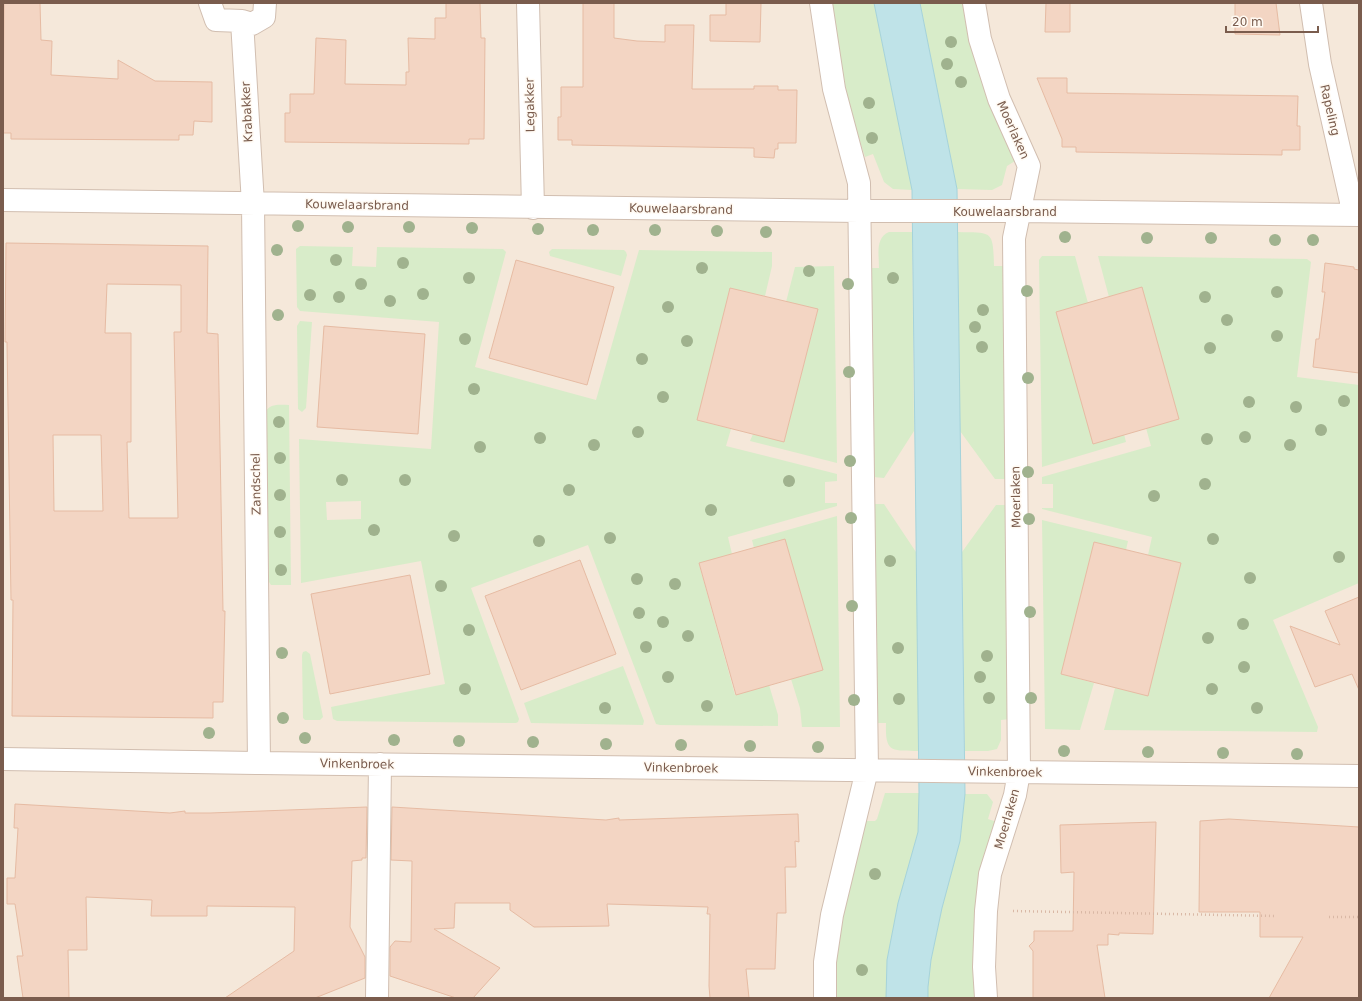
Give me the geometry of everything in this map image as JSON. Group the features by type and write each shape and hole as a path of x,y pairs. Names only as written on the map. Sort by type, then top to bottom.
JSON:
{"street":[{"path":"210,3 216,20 242,21 252,24 264,17 265,3"},
{"name":"Legakker","path":"528,3 533,208"},
{"path":"821,3 834,89 859,184 867,770 832,915 825,962 825,998"},
{"name":"Moerlaken","path":"974,3 980,39 999,99 1029,166 1014,238 1019,772 1015,795 990,874 986,911 984,967 986,998"},
{"name":"Rapeling","path":"1311,3 1320,64 1356,215"},
{"name":"Krabakker","path":"242,21 253,204"},
{"name":"Kouwelaarsbrand","path":"3,200 533,208 1356,215"},
{"name":"Zandschel","path":"253,204 259,763"},
{"name":"Vinkenbroek","path":"3,759 1359,776"},
{"path":"377,998 380,764"}],"path":[{"path":"986,911 1276,916"},
{"path":"1329,917 1359,917"}],"shaded area":[{"path":"3,3 1359,3 1359,998 3,998"}],"green space":[{"path":"829,3 874,3 912,190 893,189 884,182 873,154 865,157 844,91"},
{"path":"920,3 964,3 974,56 984,89 1015,161 1007,166 1002,185 992,190 957,189"},
{"path":"889,232 912,232 914,431 884,478 873,477 869,268 879,268 878,252 880,242"},
{"path":"958,232 978,233 989,236 993,246 994,266 1003,266 1006,479 995,479 960,431"},
{"path":"300,246 353,247 352,266 376,267 377,247 503,249 506,252 475,367 596,400 639,250 772,252 772,266 765,296 730,288 697,420 731,429 726,446 837,474 837,481 825,482 825,503 837,503 837,506 728,537 732,554 699,564 735,695 769,685 778,715 778,726 656,724 588,545 471,588 519,719 518,722 337,721 333,719 331,707 445,684 421,561 301,583 299,439 431,449 439,322 300,311 297,307 296,249","holes":["361,501 361,519 327,520 326,502"]},
{"path":"552,249 624,250 627,255 621,276 550,256 549,252"},
{"path":"1042,256 1075,256 1088,303 1056,312 1093,443 1124,434 1126,442 1042,467 1039,260"},
{"path":"1098,256 1307,259 1311,262 1297,377 1359,385 1359,583 1273,620 1318,727 1317,732 1104,730 1115,688 1148,695 1181,563 1148,555 1152,537 1042,509 1053,508 1053,484 1042,484 1042,477 1151,446 1146,428 1179,419 1142,288 1109,297"},
{"path":"834,266 837,463 750,441 753,434 784,442 818,310 786,302 795,267"},
{"path":"300,321 312,322 306,408 302,412 298,409 297,326"},
{"path":"289,405 291,585 271,585 269,582 266,412 272,406"},
{"path":"873,504 884,504 916,552 919,751 902,751 892,748 887,740 886,723 876,723"},
{"path":"996,505 1006,505 1010,719 1001,720 1001,740 997,749 988,751 965,751 962,552"},
{"path":"837,516 840,727 802,727 800,708 791,679 823,670 785,539 754,548 752,540"},
{"path":"1042,520 1128,541 1126,550 1094,542 1061,674 1094,683 1080,730 1045,729"},
{"path":"306,651 310,654 323,717 320,720 305,720 303,718 302,655 303,652"},
{"path":"623,666 644,721 643,725 531,723 524,703"},
{"path":"885,793 919,793 918,832 898,903 887,960 886,998 833,998 836,953 848,886 866,821 875,821 877,819"},
{"path":"965,794 987,794 993,802 988,819 997,822 976,998 928,998 931,960 942,908 960,841"}],"water":[{"path":"874,3 920,3 957,189 965,794 960,841 942,908 931,960 928,998 886,998 887,960 898,903 918,832 919,793 912,190"}],"building":[{"path":"4,3 40,3 41,40 52,41 51,75 118,79 118,60 155,81 212,82 212,122 194,121 193,135 179,135 179,140 11,139 11,133 3,133"},
{"path":"446,3 480,3 481,38 485,38 484,139 469,139 469,144 285,142 285,113 290,113 290,94 314,94 316,38 346,40 345,84 406,85 406,72 409,72 408,38 435,39 435,18 446,18"},
{"path":"583,3 614,3 614,38 665,42 665,25 694,25 692,89 754,89 754,86 778,86 778,90 797,90 796,143 778,143 778,149 775,149 774,158 754,157 754,148 572,145 572,140 558,140 558,117 561,117 561,87 583,87"},
{"path":"726,3 761,3 760,42 710,41 710,15 726,15"},
{"path":"1046,3 1070,3 1070,32 1045,32"},
{"path":"1235,3 1276,3 1280,35 1235,34"},
{"path":"1037,78 1067,78 1067,93 1298,96 1297,126 1300,126 1300,150 1282,150 1282,155 1076,152 1076,147 1062,147 1062,139"},
{"path":"6,243 208,246 207,333 218,334 223,611 225,611 223,702 213,702 213,718 12,716 13,600 11,600 7,342 5,342","holes":["107,284 181,285 181,332 174,332 178,518 129,518 127,442 131,442 131,333 105,333","53,435 101,435 103,511 54,511"]},
{"path":"516,260 614,287 587,385 489,358"},
{"path":"1325,263 1354,267 1354,269 1359,270 1359,373 1313,367 1316,339 1319,339 1325,292 1322,292"},
{"path":"1142,287 1179,419 1093,444 1056,312"},
{"path":"730,288 818,309 784,442 697,420"},
{"path":"324,326 425,334 418,434 317,427"},
{"path":"785,539 823,670 736,695 699,563"},
{"path":"1094,542 1181,563 1148,696 1061,674"},
{"path":"580,560 616,654 521,690 485,596"},
{"path":"410,575 430,674 330,694 311,594"},
{"path":"1359,597 1359,690 1352,674 1315,687 1290,626 1340,645 1325,611"},
{"path":"15,804 170,813 185,811 185,813 210,813 367,807 366,858 352,861 350,927 365,957 365,978 315,998 225,998 294,951 295,907 207,906 207,916 151,916 152,900 86,897 87,950 68,950 69,998 23,998 17,956 23,956 15,904 7,904 7,878 15,878 18,828 14,828"},
{"path":"392,807 606,820 619,818 619,820 798,814 799,842 795,841 796,867 785,867 786,913 777,913 775,969 746,969 749,998 710,998 710,914 707,914 708,907 607,904 609,926 534,927 510,910 510,903 455,903 454,928 434,929 500,968 473,998 456,998 390,976 390,947 395,941 411,942 412,861 391,860"},
{"path":"1229,819 1359,827 1359,998 1269,998 1303,937 1260,937 1260,912 1199,912 1200,821"},
{"path":"1156,822 1153,934 1108,934 1108,945 1097,945 1105,998 1033,998 1033,951 1029,946 1034,941 1034,931 1073,931 1074,872 1061,873 1060,825"}]}
